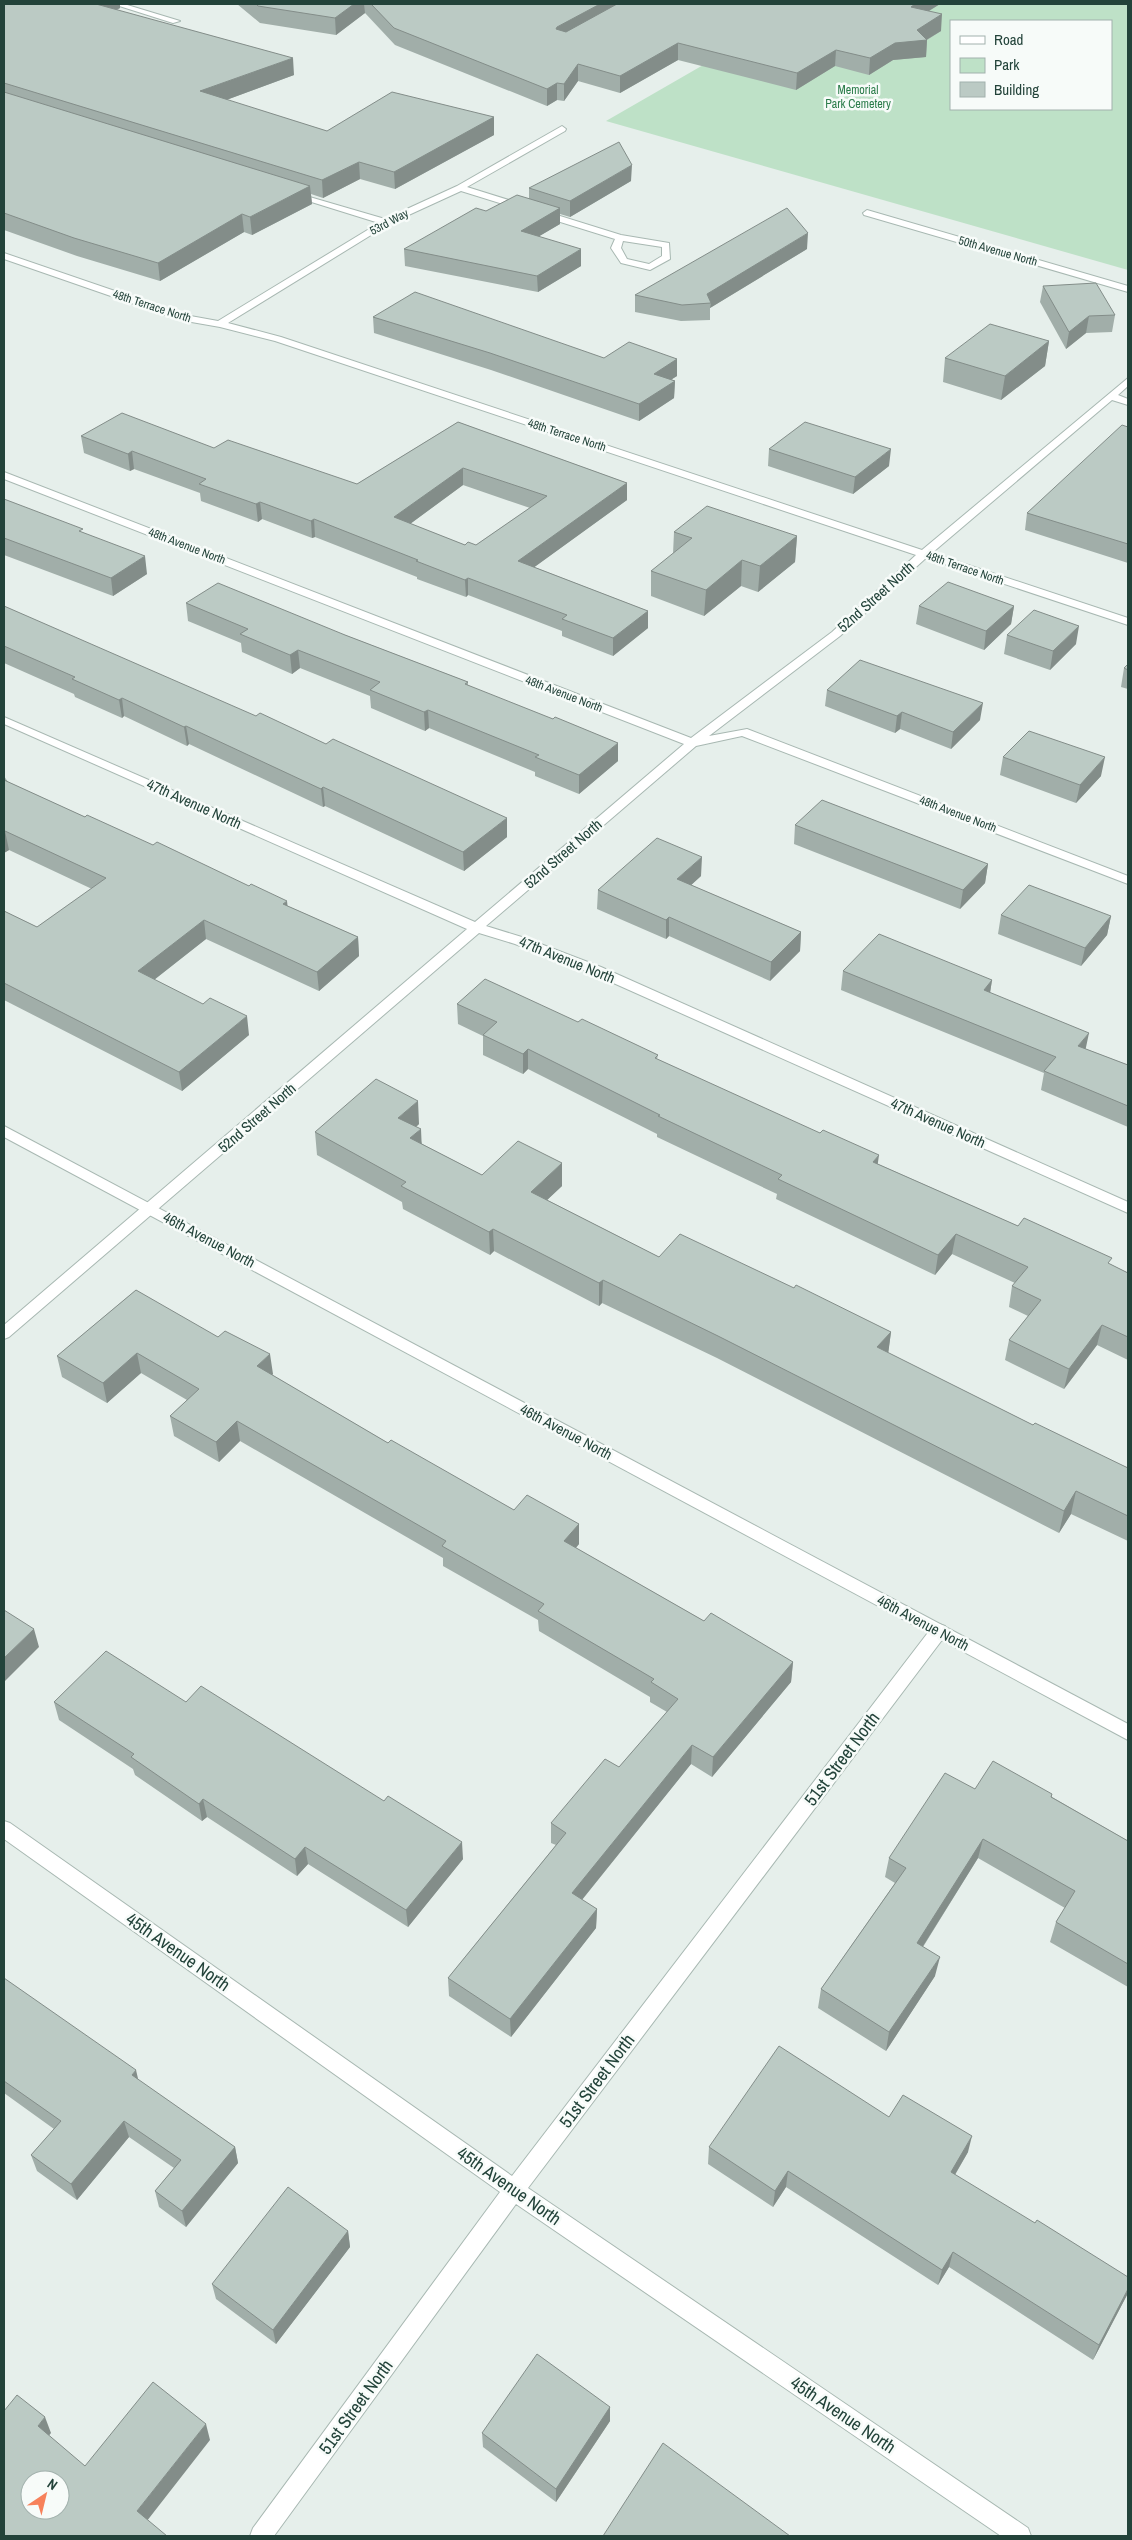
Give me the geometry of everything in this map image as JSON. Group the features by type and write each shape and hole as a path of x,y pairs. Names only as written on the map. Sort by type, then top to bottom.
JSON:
{"street":[{"path":"117,4 176,20"},
{"name":"53rd Way","path":"220,324 386,222 460,188 562,129"},
{"path":"460,188 620,238 666,245 667,257 650,266 624,261 616,248 620,238"},
{"path":"285,191 386,222"},
{"name":"50th Avenue North","path":"867,213 1128,289"},
{"name":"48th Terrace North","path":"4,256 183,318 220,324 278,339 1128,622"},
{"name":"52nd Street North","path":"4,1333 692,744 836,634 924,554 1128,381"},
{"path":"1111,396 1128,402"},
{"name":"48th Avenue North","path":"4,475 692,744 743,732 1128,880"},
{"name":"47th Avenue North","path":"4,720 477,928 520,941 596,970 1128,1208"},
{"name":"46th Avenue North","path":"4,1131 1128,1733"},
{"name":"51st Street North","path":"261,2536 514,2190 939,1631"},
{"name":"45th Avenue North","path":"4,1829 514,2190 1020,2536"}],"green space":[{"name":"Memorial Park Cemetery","path":"809,4 1128,4 1128,270 606,121"}],"building":[{"path":"4,4 96,4 293,58 200,91 327,131 392,92 494,117 394,172 359,162 322,180 4,83"},
{"path":"256,4 354,4 335,18 258,6"},
{"path":"371,4 600,4 556,29 566,32 617,4 915,4 911,7 942,14 917,30 927,40 895,43 870,58 836,50 797,73 678,43 620,76 578,64 564,84 557,83 547,89 394,28"},
{"path":"4,92 310,186 250,217 242,214 158,263 74,238 4,213"},
{"path":"619,142 632,165 570,201 529,188"},
{"path":"517,195 560,208 521,231 581,249 537,276 404,249 476,208 486,211"},
{"path":"787,208 808,233 707,294 711,303 682,305 635,295"},
{"path":"1096,283 1115,315 1089,316 1069,332 1043,286"},
{"path":"415,292 604,358 629,342 677,359 654,374 675,381 639,404 490,353 373,317"},
{"path":"990,324 1049,341 1005,376 945,358"},
{"path":"122,413 214,448 228,440 357,484 458,422 627,483 518,561 648,611 613,638 562,619 567,615 468,578 465,580 314,519 311,521 260,502 256,504 199,484 206,479 132,451 128,454 81,436","holes":["463,468 547,496 476,545 468,542 465,545 394,517"]},
{"path":"805,422 891,449 855,477 769,449"},
{"path":"1122,425 1128,427 1128,544 1027,513"},
{"path":"4,499 83,529 79,531 145,556 111,578 4,538"},
{"path":"707,506 797,536 760,566 742,560 706,590 651,571 692,538 674,532"},
{"path":"948,582 1014,606 986,631 919,606"},
{"path":"218,583 345,635 468,682 465,684 553,719 555,717 618,743 579,775 535,757 539,755 428,710 424,712 370,690 380,682 298,650 290,655 240,634 248,629 186,603"},
{"path":"4,606 256,716 260,713 326,744 333,739 507,818 463,852 186,726 184,727 122,698 119,700 72,679 75,677 4,646"},
{"path":"1034,610 1079,626 1053,651 1007,635"},
{"path":"860,660 983,703 953,732 902,712 897,716 827,690"},
{"path":"1029,731 1105,757 1080,785 1003,757"},
{"path":"4,780 85,817 87,815 153,845 157,842 249,886 251,884 287,901 283,904 358,937 317,972 204,920 138,971 203,1004 210,998 247,1016 179,1072 4,983 4,911 37,927 106,878 4,832"},
{"path":"822,800 988,864 963,890 795,825"},
{"path":"657,838 702,857 677,879 801,932 771,962 669,917 666,920 598,890"},
{"path":"1029,885 1111,916 1085,948 1001,915"},
{"path":"879,934 992,980 984,990 1089,1033 1078,1046 1128,1065 1128,1106 1044,1071 1056,1057 843,971"},
{"path":"485,979 578,1022 582,1019 658,1055 655,1058 820,1133 823,1130 879,1155 873,1162 1018,1226 1024,1218 1112,1258 1108,1263 1128,1273 1128,1337 1102,1325 1069,1369 1009,1340 1041,1300 1012,1286 1028,1267 956,1234 938,1255 778,1179 782,1175 658,1116 660,1115 528,1049 523,1054 483,1035 497,1022 457,1004"},
{"path":"376,1079 418,1101 398,1118 421,1129 410,1138 482,1175 518,1141 562,1163 531,1192 659,1257 680,1234 794,1288 796,1285 891,1332 877,1347 1033,1425 1035,1423 1128,1468 1128,1516 1076,1491 1064,1511 603,1280 599,1283 493,1229 489,1232 401,1186 406,1182 315,1132"},
{"path":"136,1290 218,1337 225,1331 270,1354 257,1366 388,1443 391,1440 514,1510 527,1495 579,1524 564,1541 704,1621 711,1613 793,1662 713,1757 692,1745 572,1893 597,1909 510,2019 448,1978 566,1833 551,1823 605,1759 619,1767 678,1699 651,1682 654,1679 538,1611 544,1604 442,1546 446,1541 237,1421 216,1442 170,1416 199,1389 137,1353 103,1383 57,1356"},
{"path":"4,1610 34,1629 4,1658"},
{"path":"106,1651 186,1702 201,1686 384,1801 388,1796 462,1842 406,1910 305,1847 295,1859 203,1799 199,1804 131,1757 134,1754 54,1702"},
{"path":"993,1761 1052,1794 1051,1797 1128,1841 1128,1964 1056,1922 1075,1891 983,1839 917,1943 940,1957 889,2032 821,1989 906,1868 889,1858 945,1773 975,1789"},
{"path":"4,1978 136,2070 132,2075 235,2147 182,2211 155,2191 181,2160 124,2121 71,2184 31,2155 61,2121 4,2081"},
{"path":"779,2046 889,2117 903,2095 972,2136 951,2172 1035,2223 1037,2220 1128,2277 1128,2289 1099,2345 953,2252 942,2270 788,2171 775,2191 709,2147"},
{"path":"288,2187 348,2231 273,2330 212,2284"},
{"path":"537,2354 610,2407 556,2489 482,2433"},
{"path":"153,2382 206,2424 137,2511 167,2536 4,2536 4,2411 17,2395 45,2417 38,2426 85,2466"},
{"path":"663,2443 790,2536 603,2536"}]}
